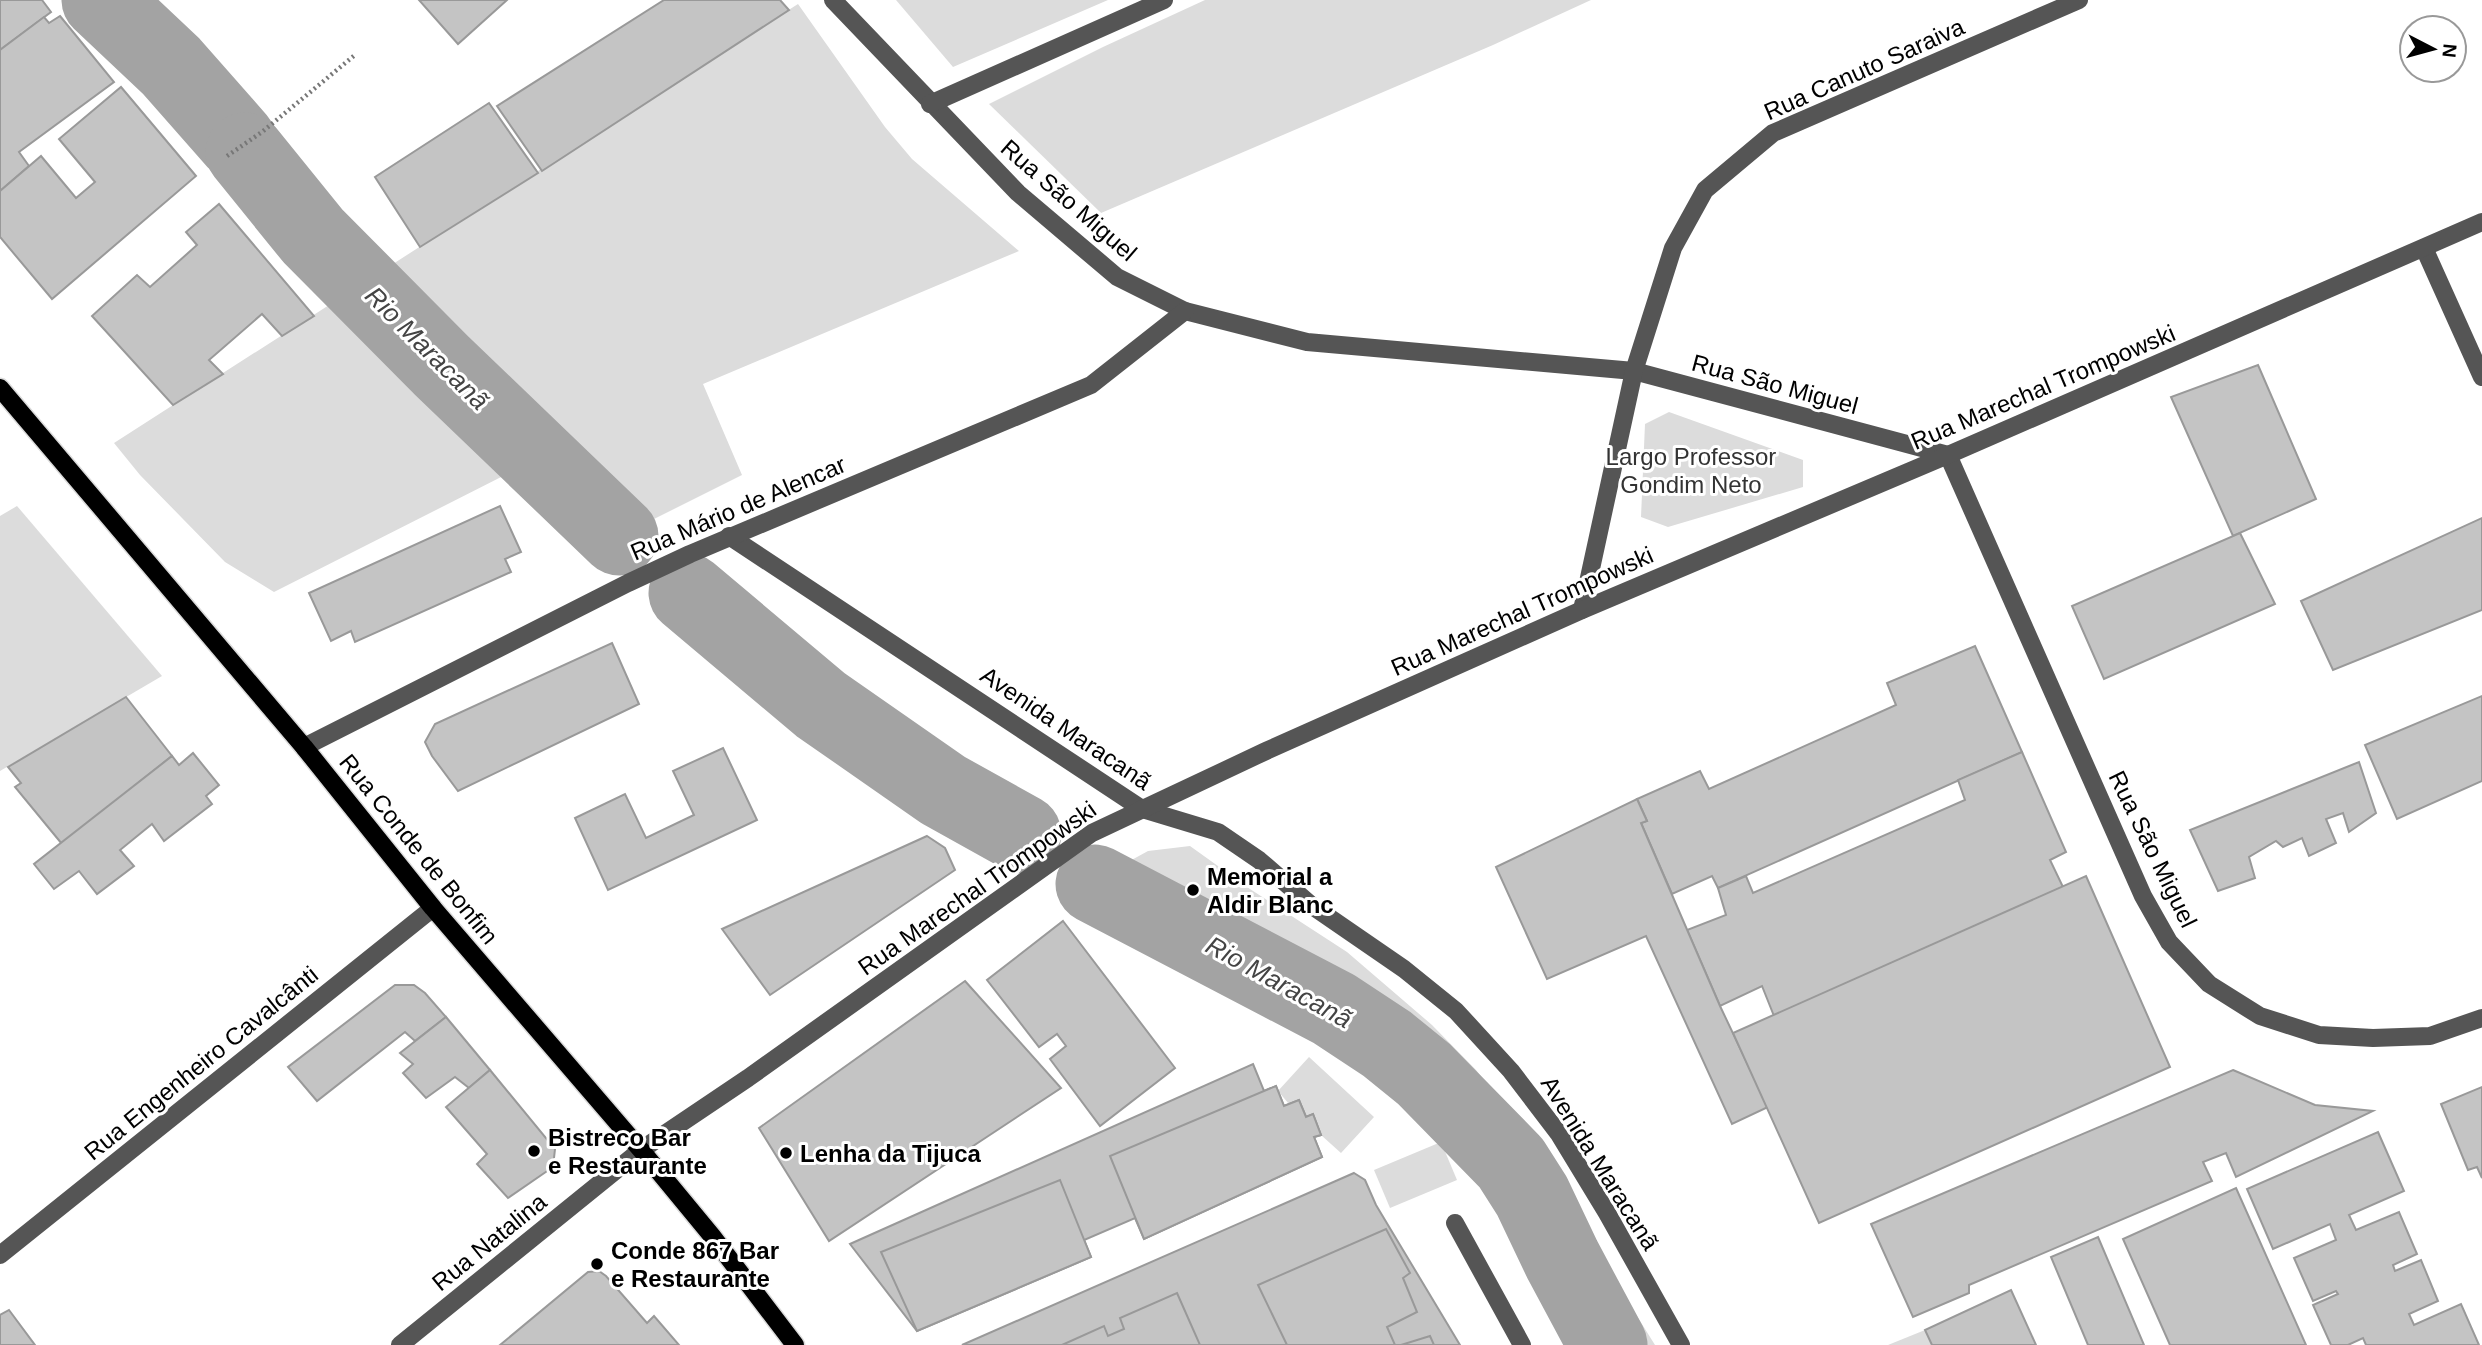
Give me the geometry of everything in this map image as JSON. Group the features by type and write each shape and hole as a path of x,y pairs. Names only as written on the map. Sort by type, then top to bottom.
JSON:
{"main road":[{"name":"Rua Conde de Bonfim","path":"0,388 304,747 433,908 641,1150 712,1236 795,1345"}],"street":[{"name":"Rua São Miguel","path":"833,0 1018,193 1117,277 1185,311 1307,342 1634,371 1948,455 2143,896 2169,943 2209,984 2260,1016 2319,1035 2373,1038 2430,1036 2482,1018"},
{"path":"930,104 1164,0"},
{"name":"Rua Canuto Saraiva","path":"1634,371 1673,248 1705,190 1773,133 2079,0"},
{"name":"Rua Marechal Trompowski","path":"641,1150 748,1079 1092,833 1278,745 1582,610 1948,455 2482,222"},
{"path":"2424,248 2482,377"},
{"name":"Rua Mário de Alencar","path":"304,747 628,583 729,536 1091,386 1185,311"},
{"path":"1582,610 1634,371"},
{"name":"Avenida Maracanã","path":"729,536 1142,810 1218,832 1259,860 1311,905 1405,968 1456,1011 1511,1071 1559,1135 1607,1213 1681,1345"},
{"name":"Rua Engenheiro Cavalcânti","path":"0,1255 433,908"},
{"name":"Rua Natalina","path":"400,1345 641,1150"},
{"path":"1455,1223 1522,1345"}],"path":[{"path":"227,156 262,132 355,55"}],"green space":[{"path":"896,0 1108,0 953,67"},
{"path":"1205,0 1591,0 1493,45 1101,213 989,104"},
{"path":"798,4 885,127 912,159 1019,251 703,384 742,475 608,542 519,468 274,592 225,562 140,475 114,443"},
{"name":"Largo Professor Gondim Neto","path":"1669,412 1803,460 1803,487 1668,527 1641,517 1645,424"},
{"path":"17,506 162,676 0,771 0,516"},
{"path":"1190,846 1347,952 1432,1025 1476,1070 1532,1139 1556,1174 1612,1276 1655,1345 1642,1345 1596,1279 1548,1181 1535,1161 1448,1063 1406,1026 1346,984 1117,868 1148,851"},
{"path":"1309,1057 1374,1117 1341,1153 1321,1135 1313,1114 1306,1117 1278,1091"},
{"path":"1441,1142 1457,1180 1390,1208 1374,1170"},
{"path":"1925,1330 1932,1345 1888,1345"}],"building":[{"path":"0,0 42,0 51,12 0,50"},
{"path":"419,0 507,0 458,44"},
{"path":"664,0 780,0 789,10 542,171 497,106"},
{"path":"60,16 114,82 19,152 29,166 0,191 0,50 44,17 49,23"},
{"path":"121,87 196,176 52,299 0,237 0,191 41,156 76,198 95,182 59,139"},
{"path":"489,103 538,173 420,247 375,177"},
{"path":"219,204 314,316 282,336 262,314 209,360 223,374 173,405 92,316 137,275 150,287 197,245 186,232"},
{"path":"2258,365 2316,499 2233,536 2171,397"},
{"path":"500,506 521,552 505,559 511,572 355,642 351,631 331,641 309,593"},
{"path":"2482,518 2482,610 2333,670 2301,601"},
{"path":"2240,533 2275,604 2104,679 2072,606"},
{"path":"612,643 639,704 458,791 425,742 435,724"},
{"path":"1975,646 2022,752 1718,888 1712,876 1672,894 1641,823 1647,821 1637,799 1700,771 1709,789 1896,705 1887,683"},
{"path":"2482,696 2482,781 2397,819 2365,745"},
{"path":"126,697 172,756 62,844 15,787 21,783 8,767"},
{"path":"723,748 757,820 608,890 575,818 625,794 646,838 694,815 673,771"},
{"path":"2022,752 2066,852 2050,860 2063,887 1774,1016 1762,986 1720,1006 1687,930 1726,915 1718,888 1746,876 1753,893 1965,800 1958,780"},
{"path":"193,753 219,785 206,796 212,804 164,841 152,824 120,850 134,866 97,894 79,871 54,889 34,864 172,756 179,765"},
{"path":"2359,762 2376,813 2349,832 2343,813 2326,819 2336,843 2309,856 2302,838 2283,847 2276,841 2249,857 2255,878 2218,891 2190,830"},
{"path":"1637,799 1647,821 1641,823 1720,1006 1768,1107 1732,1124 1646,936 1547,979 1496,867"},
{"path":"927,836 945,848 955,870 770,995 722,929"},
{"path":"2086,876 2170,1067 1819,1223 1733,1033"},
{"path":"1063,921 1175,1068 1100,1126 1050,1059 1066,1046 1057,1034 1039,1047 987,980"},
{"path":"965,981 1061,1088 829,1241 759,1128"},
{"path":"395,985 414,985 425,993 446,1017 415,1041 405,1032 317,1101 288,1067"},
{"path":"446,1017 490,1070 469,1088 455,1077 426,1098 403,1073 413,1064 400,1053"},
{"path":"1253,1064 1264,1091 1276,1086 1284,1106 1299,1100 1306,1117 1313,1114 1321,1135 1314,1137 1322,1157 1144,1239 1135,1218 1084,1240 1091,1257 917,1331 850,1244"},
{"path":"490,1070 555,1149 553,1167 508,1198 477,1164 487,1154 446,1107"},
{"path":"2233,1070 2315,1105 2373,1111 2236,1177 2226,1153 2203,1162 2212,1181 1969,1285 1969,1293 1913,1317 1871,1224"},
{"path":"1276,1086 1284,1106 1299,1100 1306,1117 1313,1114 1321,1135 1314,1137 1322,1157 1144,1239 1110,1156"},
{"path":"2482,1087 2482,1178 2477,1167 2468,1170 2441,1104"},
{"path":"2378,1132 2404,1191 2349,1215 2356,1230 2399,1212 2417,1254 2393,1265 2395,1271 2421,1260 2438,1301 2409,1314 2414,1325 2461,1304 2479,1345 2366,1345 2363,1338 2348,1345 2331,1345 2313,1305 2338,1294 2336,1291 2313,1301 2294,1258 2336,1240 2330,1224 2273,1249 2247,1189"},
{"path":"1354,1173 1365,1180 1376,1205 1460,1345 962,1345"},
{"path":"1060,1180 1091,1257 917,1331 881,1252"},
{"path":"2236,1188 2306,1345 2170,1345 2123,1239"},
{"path":"1386,1229 1410,1273 1403,1278 1417,1312 1387,1327 1395,1345 1287,1345 1258,1285"},
{"path":"2098,1237 2144,1345 2088,1345 2051,1257"},
{"path":"599,1271 647,1323 654,1316 679,1345 500,1345 588,1272"},
{"path":"2011,1290 2036,1345 1932,1345 1925,1330"},
{"path":"1177,1293 1200,1345 1062,1345 1104,1326 1108,1336 1124,1329 1120,1318"},
{"path":"9,1310 35,1345 0,1345 0,1315"},
{"path":"1430,1336 1434,1345 1401,1345"}],"waterway":[{"name":"Rio Maracanã","path":"101,0 171,66 237,141"},
{"name":"Rio Maracanã","path":"245,152 313,236 442,366 619,536"},
{"name":"Rio Maracanã","path":"688,593 821,705 943,790 1022,834"},
{"name":"Rio Maracanã","path":"1095,884 1334,1009 1387,1044 1424,1074 1511,1163 1532,1196 1608,1345"}],"place":[{"name":"Memorial a Aldir Blanc","path":"1193,890"},
{"name":"Bistreco Bar e Restaurante","path":"534,1151"},
{"name":"Lenha da Tijuca","path":"786,1153"},
{"name":"Conde 867 Bar e Restaurante","path":"597,1264"}]}
